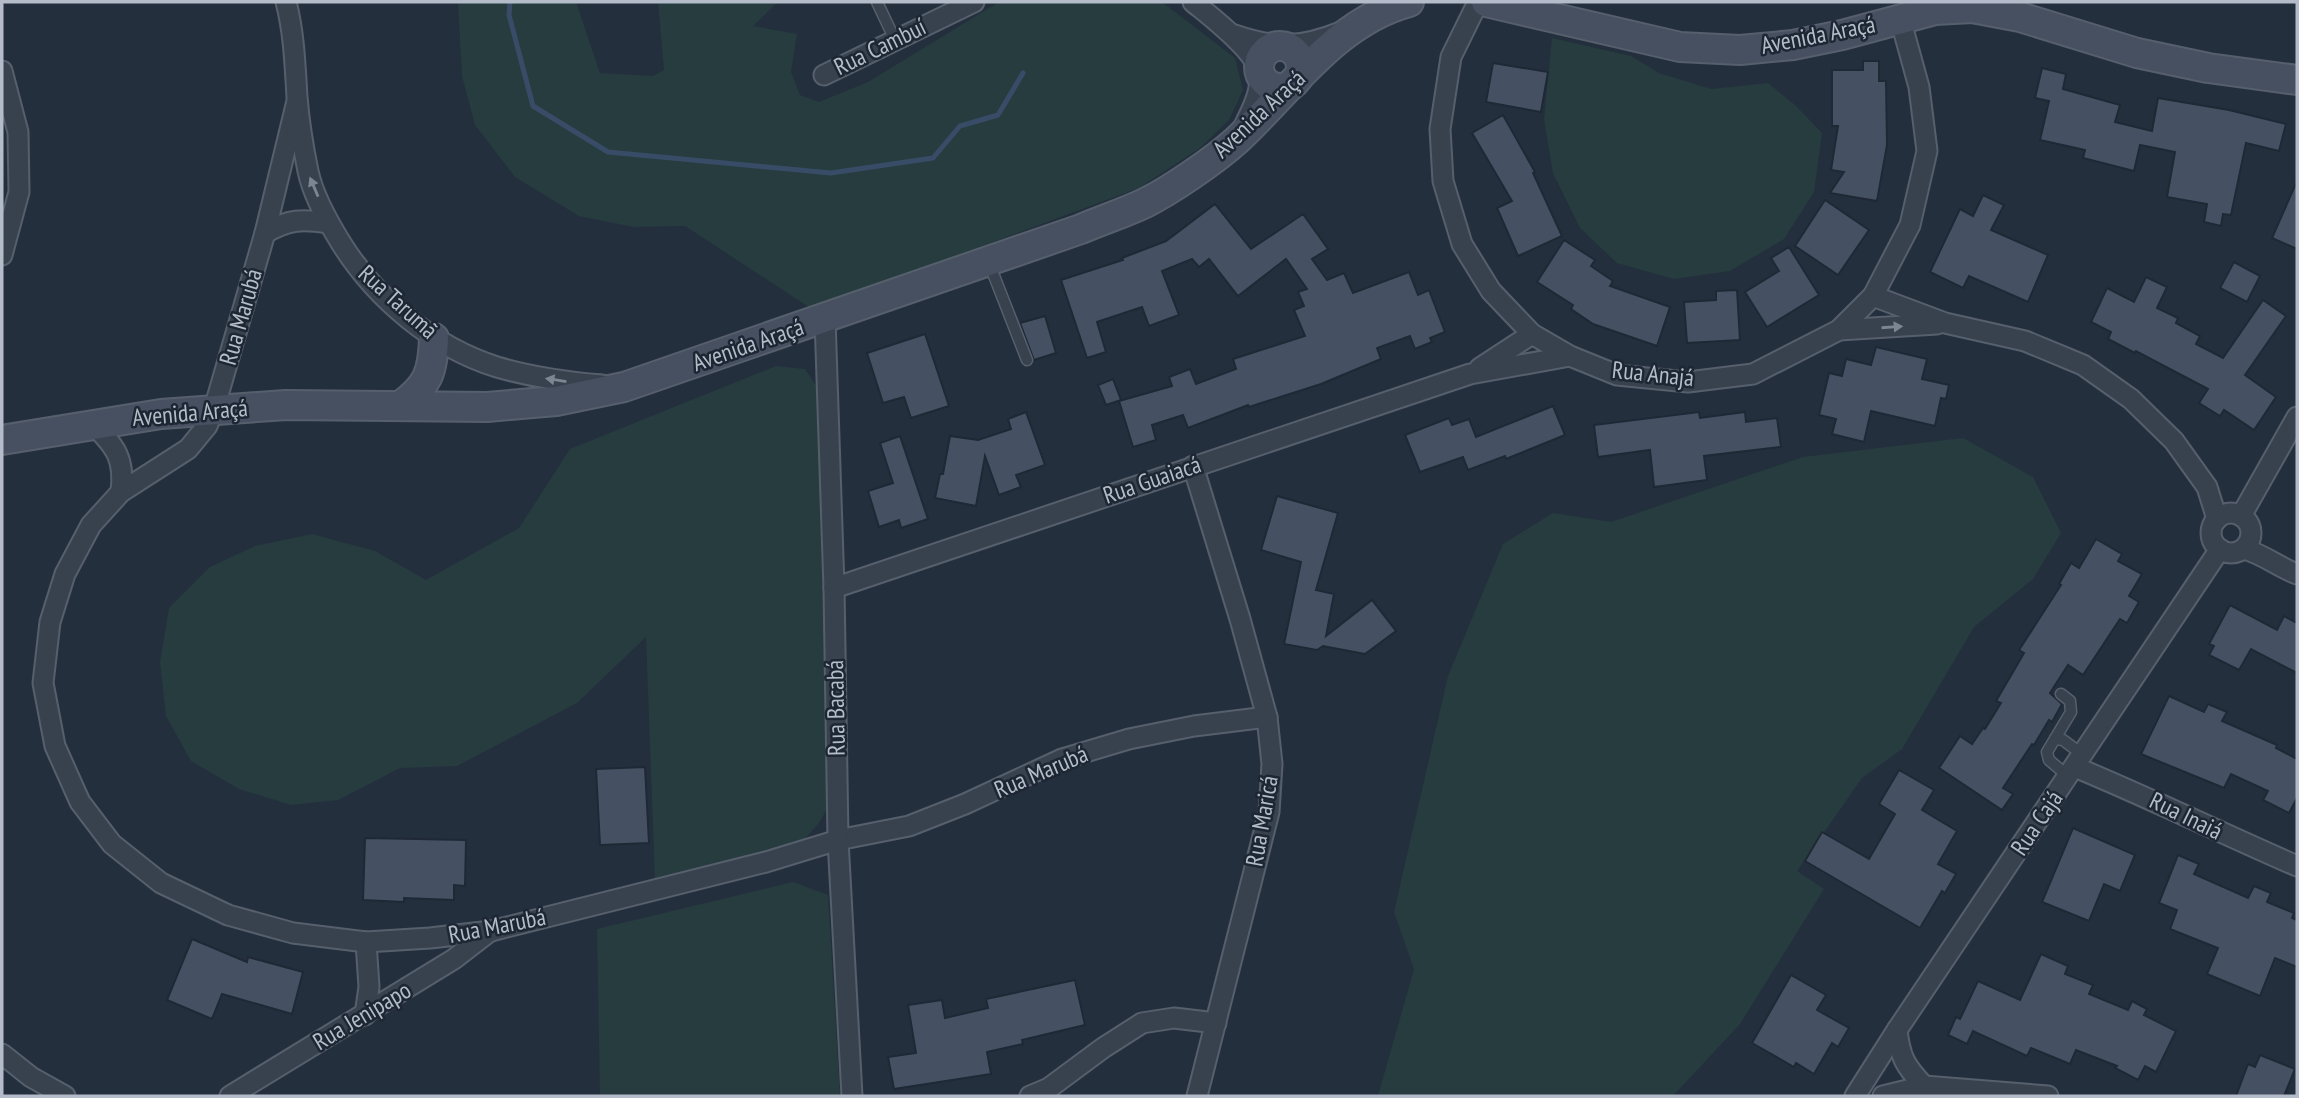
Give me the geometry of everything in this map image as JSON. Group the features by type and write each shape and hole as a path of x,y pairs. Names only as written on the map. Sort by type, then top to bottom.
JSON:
{"street":[{"name":"Rua Tarumã","path":"286,2 293,30 297,101 309,174 329,223 357,268 384,297 434,338 495,366 555,380 624,387"},
{"name":"Rua Cambuí","path":"824,75 974,2"},
{"path":"1193,2 1231,33 1249,54 1263,80 1275,87 1295,83 1301,65 1294,52 1284,47 1259,44 1231,33"},
{"name":"Avenida Araçá","path":"2,440 161,414 286,405 487,407 556,401 624,387 1081,229 1147,202 1236,141 1326,49 1356,26 1385,8 1409,2"},
{"name":"Rua Anajá","path":"1478,2 1451,57 1440,129 1443,181 1462,244 1491,290 1532,334 1570,356 1617,374 1688,382 1753,374 1839,330 1873,296 1910,225 1927,151 1919,87 1900,18"},
{"name":"Avenida Araçá","path":"1486,2 1680,47 1740,50 1793,45 1842,35 1935,10 1972,8 2020,17 2137,53 2208,68 2288,78"},
{"path":"1236,141 1256,98 1260,60 1264,54 1276,47 1324,38 1356,26"},
{"path":"2,71 18,132 19,192 2,255"},
{"name":"Rua Marubá","path":"297,101 265,233 207,426 188,449 121,492 91,525 65,574 50,622 43,683 55,746 80,802 112,844 161,883 228,915 293,933 366,942 491,931 766,862 838,840 909,826 965,804 1062,759 1129,739 1194,726 1267,717"},
{"path":"265,233 284,222 306,220 329,223"},
{"path":"1873,296 1945,323 2025,341 2083,365 2132,399 2181,450 2207,487 2217,519"},
{"name":"Rua Bacabá","path":"825,318 834,589 838,840 852,1096"},
{"path":"1839,330 1945,323"},
{"name":"Rua Guaiacá","path":"1470,374 1532,334"},
{"path":"400,406 416,394 428,379 433,360 434,338"},
{"name":"Rua Guaiacá","path":"834,589 1470,374 1570,356"},
{"path":"2241,516 2297,417"},
{"path":"93,424 119,455 123,473 121,492"},
{"name":"Rua Maricá","path":"1193,466 1267,717 1272,764 1269,812 1197,1096"},
{"path":"2244,549 2251,532 2246,520 2228,513 2217,519 2213,525 2212,538 2220,549 2232,553 2244,549 2253,551 2297,574"},
{"name":"Rua Cajá","path":"1855,1096 2220,549"},
{"name":"Rua Inaiá","path":"2076,767 2297,866"},
{"name":"Rua Jenipapo","path":"230,1096 454,959 491,931"},
{"path":"365,1015 369,987 366,942"},
{"path":"1030,1096 1049,1088 1142,1023 1174,1018 1216,1023"},
{"path":"1897,1030 1900,1055 1910,1072 1924,1086"},
{"path":"2,1054 31,1077 65,1096"},
{"path":"1883,1096 1924,1086 2048,1096"}],"lane":[{"path":"877,2 895,40"},
{"path":"988,261 1027,360"},
{"path":"2061,694 2070,701 2071,712 2047,752 2049,760 2076,767"},
{"path":"2055,739 2063,740 2076,767"}],"green space":[{"path":"458,2 576,2 600,73 653,76 664,70 658,2 778,2 753,26 797,34 791,72 800,95 819,102 868,82 999,2 1162,2 1235,58 1243,90 1229,120 1200,148 1139,188 812,309 685,226 634,227 579,216 515,177 475,125 462,76"},
{"path":"1552,38 1631,56 1659,73 1711,89 1768,83 1795,105 1822,133 1814,192 1784,239 1730,271 1674,279 1617,263 1580,228 1553,173 1544,119"},
{"path":"776,366 805,369 819,390 831,802 819,823 802,842 655,880 646,637 577,703 457,766 400,768 338,800 291,805 239,789 191,761 166,716 160,662 169,608 210,567 255,546 312,534 375,551 426,580 519,528 570,449"},
{"path":"1963,438 2033,477 2061,533 2033,579 1974,627 1902,749 1862,778 1797,871 1824,889 1740,1024 1673,1096 1378,1096 1414,969 1394,912 1448,676 1503,544 1553,513 1611,522 1803,457"},
{"path":"793,882 828,895 840,1096 600,1096 597,929"}],"building":[{"path":"1863,61 1879,61 1879,81 1886,81 1887,145 1877,201 1830,193 1844,172 1831,170 1838,126 1832,126 1832,70 1863,70"},
{"path":"1493,63 1548,72 1541,112 1486,102"},
{"path":"2042,68 2066,74 2063,89 2120,105 2115,122 2152,131 2158,98 2229,110 2286,124 2279,151 2246,143 2231,215 2223,214 2221,226 2204,222 2207,204 2167,197 2175,152 2140,145 2134,171 2083,158 2085,150 2040,140 2049,101 2035,98"},
{"path":"1503,115 1535,172 1533,173 1562,236 1518,256 1497,208 1512,201 1472,133"},
{"path":"2297,181 2297,249 2272,238"},
{"path":"1983,195 2004,205 1991,230 2048,255 2028,302 1969,276 1963,288 1930,272 1960,209 1973,216"},
{"path":"1825,200 1869,230 1838,275 1795,246"},
{"path":"1215,204 1251,249 1303,214 1328,249 1312,259 1327,280 1344,273 1353,293 1409,272 1418,295 1429,290 1445,332 1430,338 1432,342 1415,349 1410,336 1377,348 1381,359 1321,384 1249,407 1248,405 1188,428 1183,415 1152,425 1156,440 1133,447 1119,401 1172,386 1169,377 1190,369 1196,384 1236,369 1233,359 1305,336 1294,310 1304,306 1298,292 1307,289 1286,259 1238,296 1209,259 1199,267 1192,259 1162,271 1179,315 1149,326 1142,307 1097,322 1106,352 1087,358 1061,280 1123,260 1122,258 1166,241"},
{"path":"1564,240 1595,260 1591,266 1613,281 1610,286 1670,307 1657,346 1593,324 1571,309 1573,305 1537,282"},
{"path":"1789,247 1819,295 1767,327 1745,292 1779,271 1771,258"},
{"path":"2234,262 2260,276 2247,302 2220,288"},
{"path":"2146,277 2167,287 2157,308 2178,318 2176,323 2200,336 2196,344 2223,358 2263,300 2286,316 2245,375 2276,397 2254,430 2224,410 2220,416 2199,403 2208,389 2108,339 2111,332 2091,322 2107,288 2134,302"},
{"path":"1737,290 1740,340 1687,343 1684,302 1716,300 1716,291"},
{"path":"1045,316 1056,353 1034,360 1020,323"},
{"path":"925,334 949,406 911,418 904,397 883,403 867,353"},
{"path":"1876,347 1927,359 1922,379 1949,385 1946,399 1941,398 1935,426 1871,411 1864,442 1832,434 1836,419 1819,415 1829,373 1842,376 1846,359 1871,365"},
{"path":"1113,379 1121,400 1106,405 1098,385"},
{"path":"1553,406 1565,435 1506,459 1505,456 1468,470 1463,457 1420,472 1405,435 1449,418 1452,425 1469,419 1476,437"},
{"path":"1026,412 1045,465 1016,475 1021,487 999,495 985,456 976,506 935,498 940,474 943,474 950,436 978,440 1011,429 1008,419"},
{"path":"1699,412 1700,418 1745,412 1746,422 1777,418 1781,447 1704,456 1707,480 1654,487 1650,450 1598,457 1594,425"},
{"path":"900,436 928,519 901,528 899,520 879,527 868,491 893,483 880,443"},
{"path":"1277,496 1338,513 1316,590 1334,594 1326,636 1372,600 1396,631 1365,654 1323,646 1317,650 1284,644 1301,562 1261,550"},
{"path":"2096,539 2122,554 2118,561 2142,574 2129,596 2139,602 2127,623 2120,619 2083,675 2068,665 2050,693 2062,704 2052,722 2049,720 2003,788 2013,794 2002,810 1939,768 1960,736 1972,744 1983,728 1985,729 2001,703 1996,701 2024,653 2019,650 2061,585 2059,584 2071,563 2079,568"},
{"path":"2230,605 2277,630 2284,616 2297,623 2297,673 2251,649 2239,670 2209,655 2214,646 2209,644"},
{"path":"2169,696 2204,712 2208,704 2227,712 2222,721 2277,745 2276,748 2297,759 2297,798 2289,813 2263,800 2268,791 2231,774 2224,788 2141,754"},
{"path":"645,767 649,843 600,845 596,769"},
{"path":"1899,770 1934,790 1922,810 1957,831 1938,864 1956,874 1945,893 1942,891 1920,928 1805,861 1822,832 1869,859 1895,814 1879,804"},
{"path":"2073,828 2135,855 2120,891 2104,884 2089,921 2042,902"},
{"path":"365,838 466,840 465,886 454,885 454,900 363,900"},
{"path":"2178,855 2199,864 2194,874 2248,898 2254,886 2271,893 2267,902 2294,913 2292,918 2297,920 2297,967 2275,958 2260,996 2207,974 2218,948 2170,929 2177,910 2159,903"},
{"path":"192,939 247,962 248,957 303,972 292,1014 222,994 212,1019 167,1000"},
{"path":"2041,954 2068,966 2065,974 2093,985 2089,994 2128,1010 2132,1001 2147,1009 2144,1015 2176,1031 2156,1072 2145,1066 2138,1080 2115,1068 2117,1066 2076,1050 2070,1064 2031,1048 2027,1056 1973,1031 1967,1044 1948,1035 1956,1017 1960,1019 1978,981 2020,1000"},
{"path":"1791,975 1826,995 1817,1010 1849,1028 1838,1047 1832,1043 1814,1074 1796,1063 1794,1067 1752,1043"},
{"path":"1075,980 1085,1025 1022,1040 1023,1044 987,1052 991,1074 894,1089 888,1057 916,1053 908,1005 942,1000 945,1018 988,1008 986,999"},
{"path":"2260,1055 2295,1069 2284,1096 2236,1096 2248,1064 2255,1067"}],"waterway":[{"path":"510,2 509,15 533,106 608,152 831,173 933,158 960,126 998,115 1023,73"}]}
